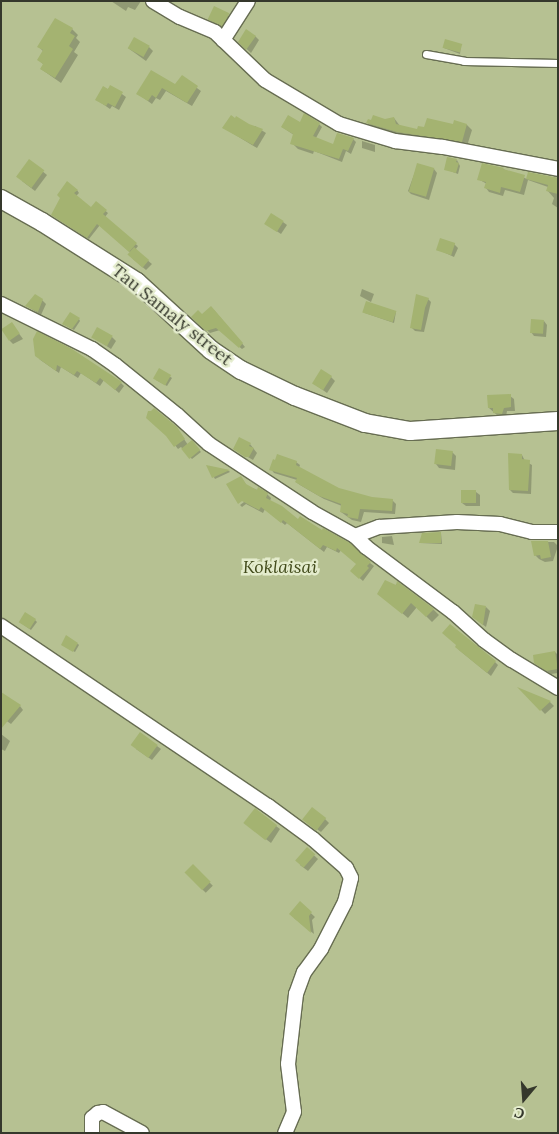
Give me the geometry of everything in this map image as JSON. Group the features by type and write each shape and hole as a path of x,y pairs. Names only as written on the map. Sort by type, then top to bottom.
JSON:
{"street":[{"path":"153,1 180,17 202,25 223,40 266,80 339,124 395,141 443,147 558,168"},
{"path":"223,40 248,1"},
{"name":"Tau Samaly street","path":"1,199 42,222 137,282 218,355 241,370 295,396 365,423 404,430 558,421"},
{"path":"1,304 92,349 142,386 209,444 238,465 312,512 355,536 366,548 453,612 484,640 555,684"},
{"path":"355,536 379,527 457,522 500,524 532,532 558,532"},
{"path":"1,626 268,806 313,839 346,868 351,878 345,902 321,948 304,972 296,994 288,1064 294,1112 285,1133"},
{"path":"92,1133 92,1118 98,1113 104,1112 142,1133"}],"lane":[{"path":"426,54 464,61 558,63"}],"green space":[{"name":"Koklaisai","path":"1,1 558,1 558,1133 1,1133"}],"building":[{"path":"214,6 229,13 223,27 208,20"},
{"path":"55,18 73,28 70,33 75,36 69,46 73,49 55,78 40,69 43,64 37,60 43,50 37,47"},
{"path":"246,29 256,36 246,50 238,42"},
{"path":"134,37 150,46 143,57 128,48"},
{"path":"445,39 462,44 460,53 443,48"},
{"path":"151,70 175,84 182,75 198,86 187,103 162,88 156,98 152,95 148,101 136,94"},
{"path":"110,85 123,92 115,107 108,103 106,106 95,100 103,86 108,89"},
{"path":"304,113 320,123 313,136 333,144 337,133 354,138 348,151 343,149 339,159 290,144 293,134 281,127 288,115 300,122"},
{"path":"231,115 263,129 253,145 222,128"},
{"path":"373,115 385,119 394,117 396,124 417,129 418,126 424,127 427,118 453,124 454,120 467,124 462,142 397,132 366,123 368,119 371,120"},
{"path":"447,157 457,159 456,162 459,163 456,173 444,170"},
{"path":"29,159 44,170 31,188 16,177"},
{"path":"417,163 434,168 426,197 409,192"},
{"path":"482,163 525,175 520,192 501,187 500,193 484,188 486,182 477,180"},
{"path":"528,172 558,178 558,194 546,191 548,185 526,179"},
{"path":"67,181 78,190 74,193 91,207 96,201 107,210 103,214 137,243 129,252 97,224 87,238 51,215 60,198 57,195"},
{"path":"271,213 284,221 277,232 264,224"},
{"path":"440,238 455,243 451,255 436,250"},
{"path":"134,247 149,260 143,268 127,255"},
{"path":"35,294 43,299 38,312 25,306"},
{"path":"416,294 429,298 421,330 410,328"},
{"path":"366,301 396,311 393,322 362,312"},
{"path":"211,306 243,343 239,348 216,328 206,331 191,317 198,310 202,314"},
{"path":"70,312 80,318 72,329 62,324"},
{"path":"531,319 544,320 543,334 530,333"},
{"path":"12,322 20,334 9,341 1,329"},
{"path":"97,327 113,336 107,346 91,337"},
{"path":"37,331 72,349 122,382 115,390 100,378 96,383 77,371 74,375 57,365 56,371 35,356 33,339"},
{"path":"159,368 171,375 165,385 153,378"},
{"path":"321,369 332,376 323,390 312,383"},
{"path":"511,394 511,407 504,408 502,414 493,413 493,408 488,408 487,395"},
{"path":"154,408 177,427 185,439 174,447 166,436 146,418 148,411"},
{"path":"239,437 251,443 249,446 254,448 249,457 245,457 233,449"},
{"path":"192,440 200,450 189,459 181,449"},
{"path":"436,449 453,451 451,466 434,464"},
{"path":"508,453 522,454 522,459 530,460 528,491 509,490"},
{"path":"277,454 297,461 296,465 339,488 372,497 393,499 392,511 360,509 358,519 347,517 348,514 340,512 341,504 319,496 295,482 297,478 269,470"},
{"path":"206,465 230,470 212,478"},
{"path":"241,476 246,484 257,490 258,487 268,493 266,498 282,506 298,519 300,516 322,530 323,528 350,543 371,562 367,566 369,568 359,579 350,571 356,564 337,548 336,551 323,545 320,549 283,520 281,523 261,507 259,510 242,501 238,504 226,484"},
{"path":"461,490 476,490 476,503 461,503"},
{"path":"441,532 441,543 419,543 422,533"},
{"path":"531,541 548,541 551,557 541,559 540,555 534,556"},
{"path":"385,580 396,585 397,581 434,609 426,617 411,603 402,614 377,594"},
{"path":"475,604 486,606 483,625 472,617"},
{"path":"25,612 36,619 30,629 19,622"},
{"path":"450,624 496,661 487,673 455,647 456,645 442,633"},
{"path":"66,635 78,643 73,652 61,645"},
{"path":"555,651 558,669 546,671 534,663 533,655"},
{"path":"517,687 551,701 540,711"},
{"path":"1,692 21,705 1,729"},
{"path":"140,732 158,745 148,758 131,745"},
{"path":"312,807 326,818 316,831 302,820"},
{"path":"255,808 277,825 265,840 243,823"},
{"path":"307,847 315,854 303,868 295,861"},
{"path":"193,864 211,882 202,890 185,872"},
{"path":"300,901 312,912 309,916 311,933 289,914"}]}
